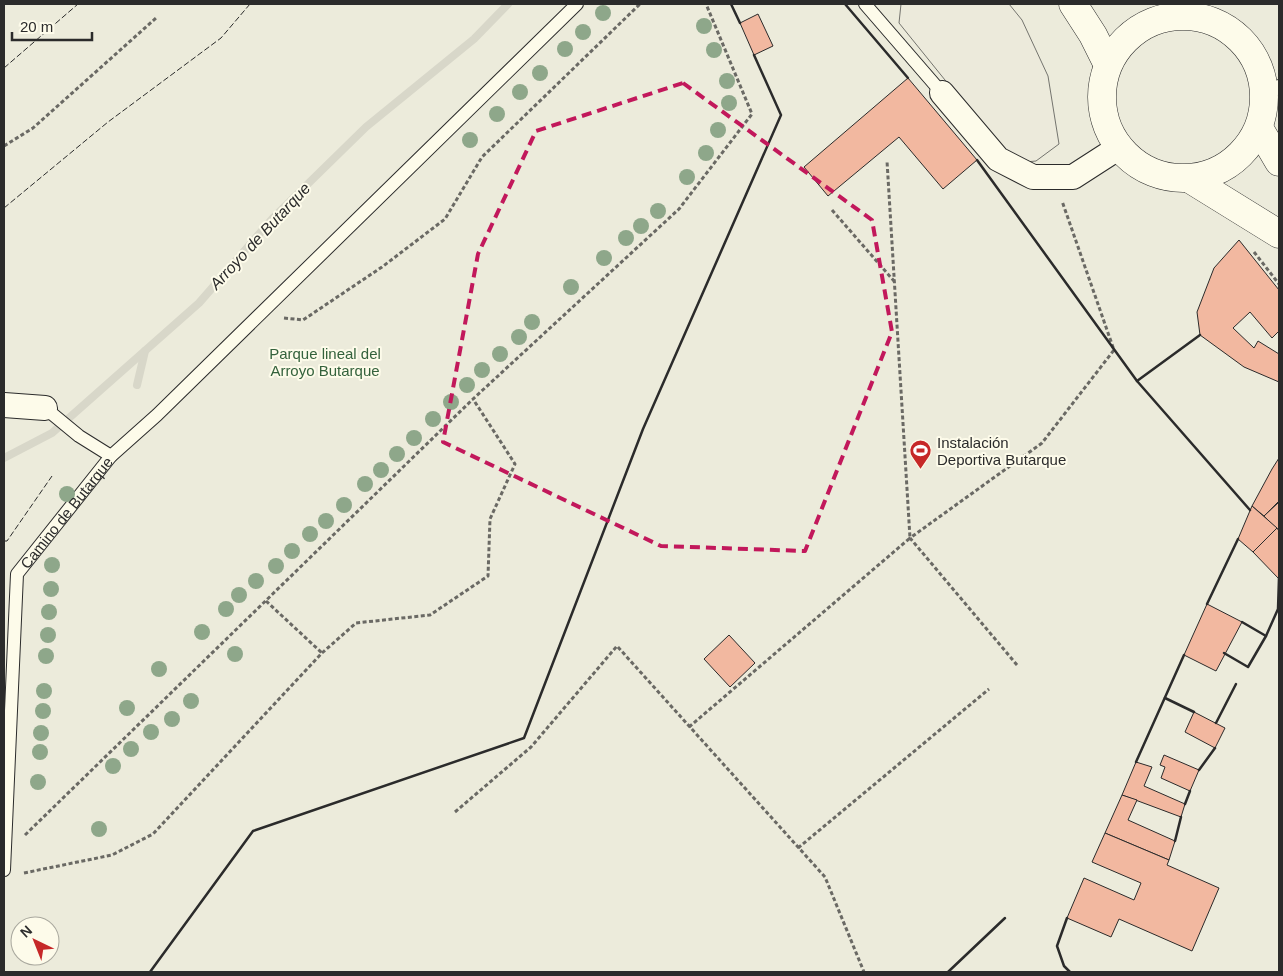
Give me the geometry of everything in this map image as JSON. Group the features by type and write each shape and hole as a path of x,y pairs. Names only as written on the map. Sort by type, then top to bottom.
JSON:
{"main road":[{"path":"1073,4 1093,35 1107,63"},
{"path":"1176,9 1202,17 1234,33 1257,60 1273,91 1259,128 1240,154 1219,171 1190,179 1172,179 1145,169 1118,148 1105,123 1100,95 1107,63 1125,38 1153,19 1176,9"},
{"path":"1259,128 1279,162"},
{"path":"1190,179 1279,234"}],"street":[{"path":"942,93 998,159 1033,177 1073,177 1118,148"},
{"name":"Camino de Butarque","path":"4,405 45,408"}],"lane":[{"path":"111,456 157,415 577,4"},
{"path":"865,4 942,93"},
{"name":"Camino de Butarque","path":"4,870 18,574 111,456 80,436 45,408"}],"path":[{"path":"258,316 302,320 382,267 445,219 482,158 640,4"},
{"path":"4,855 473,399 679,209 752,114 706,4"},
{"path":"4,146 33,128 156,18"},
{"path":"887,161 910,538 1017,665"},
{"path":"689,727 910,538 1042,442 1114,350 1054,177"},
{"path":"832,210 894,281"},
{"path":"1251,248 1279,284"},
{"path":"22,873 112,855 153,834 322,653 356,623 430,615 488,576 490,519 515,464 473,399"},
{"path":"266,601 322,653"},
{"path":"455,812 531,747 617,646 825,877 864,972"},
{"path":"798,848 989,688"}],"highlighted area":[{"path":"683,83 872,220 892,332 805,551 661,546 443,442 478,254 536,131"}],"green space":[{"name":"Parque lineal del Arroyo Butarque","path":"4,4 1279,4 1279,972 4,972"}],"shaded area":[{"path":"901,4 1009,4 1022,20 1048,76 1059,144 1036,161 1025,162 1007,153 991,137 899,23"}],"building":[{"path":"758,14 773,46 754,55 740,23"},
{"path":"908,78 977,160 943,189 899,137 828,196 804,167"},
{"path":"1239,240 1279,290 1279,331 1272,338 1250,312 1233,328 1254,348 1258,341 1279,354 1279,382 1244,367 1200,335 1197,312 1214,268"},
{"path":"1279,458 1279,501 1264,516 1252,506"},
{"path":"1279,504 1279,531 1264,516"},
{"path":"1252,506 1277,528 1253,552 1238,539"},
{"path":"1277,528 1279,531 1279,579 1253,552"},
{"path":"1207,604 1242,622 1216,671 1184,655"},
{"path":"729,635 755,663 730,687 704,659"},
{"path":"1194,712 1225,728 1215,748 1185,732"},
{"path":"1164,755 1199,770 1190,791 1161,778 1165,767 1160,765"},
{"path":"1136,762 1152,767 1144,786 1185,804 1181,817 1122,795"},
{"path":"1122,795 1137,800 1128,820 1175,841 1169,860 1105,833"},
{"path":"1105,833 1169,860 1167,865 1219,888 1192,951 1119,919 1111,937 1067,918 1084,878 1134,900 1141,883 1092,862"}],"waterway":[{"name":"Arroyo de Butarque","path":"4,458 52,433 199,303 274,217 366,127 474,39 508,4"},
{"path":"137,385 145,351"}],"fence":[{"path":"4,68 78,4"},
{"path":"4,208 108,122 221,38 250,4"},
{"path":"4,541 7,541 52,476"}],"wall":[{"path":"731,4 740,23"},
{"path":"845,4 908,78"},
{"path":"150,972 253,831 524,738 643,429 781,115 754,55"},
{"path":"977,160 1137,381 1250,510"},
{"path":"1137,381 1200,335"},
{"path":"1207,604 1238,539"},
{"path":"1266,636 1278,609 1279,578"},
{"path":"1224,653 1248,667 1266,636 1242,622"},
{"path":"1136,762 1184,655"},
{"path":"1216,723 1236,684"},
{"path":"1165,698 1194,712"},
{"path":"1199,770 1215,748"},
{"path":"1185,804 1190,791"},
{"path":"1175,841 1181,817"},
{"path":"948,972 1005,918"},
{"path":"1067,918 1057,946 1064,966 1070,972"}],"place":[{"name":"Instalación Deportiva Butarque","path":"921,470"}]}
